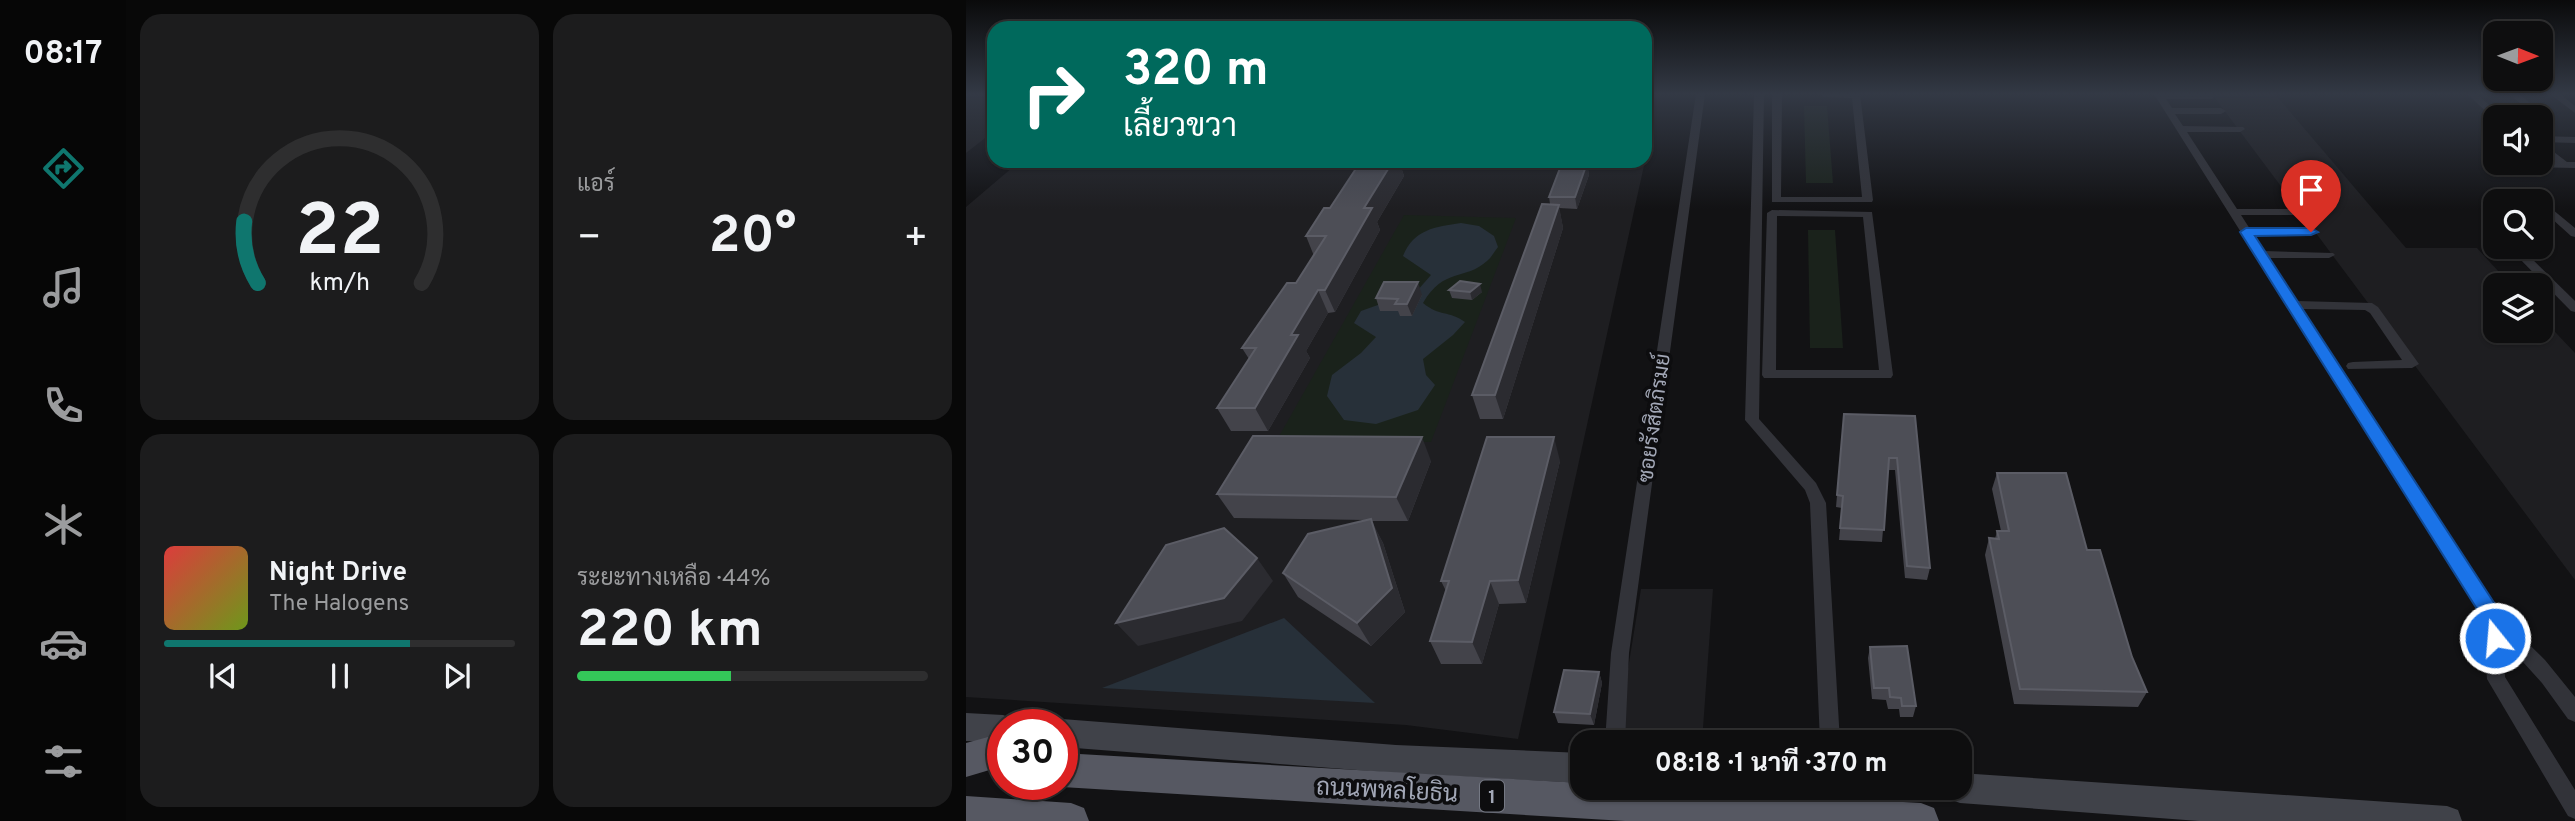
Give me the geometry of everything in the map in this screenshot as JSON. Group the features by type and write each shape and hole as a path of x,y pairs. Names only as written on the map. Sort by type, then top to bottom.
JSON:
{"highway":[{"path":"966,762 987,755"},
{"path":"966,762 987,765"},
{"name":"ถนนพหลโยธิน","path":"1078,771 1921,821"},
{"path":"966,814 1071,821"}],"main road":[{"path":"966,727 987,728"},
{"name":"ถนนพหลโยธิน","path":"1078,734 1423,760 1570,767"},
{"path":"1972,789 2447,821"}],"street":[{"name":"ซอยรังสิตภิรมย์","path":"1616,730 1620,653 1695,132"},
{"path":"1758,132 1752,420 1811,487 1818,503 1829,730"},
{"path":"1775,132 1776,200 1868,200 1860,132"},
{"path":"2181,132 2497,624 2527,650 2575,713"},
{"path":"2553,139 2575,140"},
{"path":"1758,143 1775,144"},
{"path":"2553,154 2569,165"},
{"path":"2233,212 2297,212"},
{"path":"1772,214 1868,214 1886,375 1769,375 1770,285 1772,214"},
{"path":"2553,214 2575,234"},
{"path":"2246,232 2311,232"},
{"path":"2260,254 2329,255"},
{"path":"2526,259 2575,308"},
{"path":"1753,285 1770,285"},
{"path":"2293,305 2368,306 2374,310 2412,363 2353,366"},
{"path":"2497,624 2494,652 2496,679 2575,809"}],"shaded area":[{"path":"966,132 987,132 987,136 966,153"},
{"path":"1805,132 1829,132 1833,183 1806,183"},
{"path":"2241,132 2308,132 2406,248 2477,248 2483,255 2483,259 2487,259 2500,273 2483,273 2483,343 2553,343 2553,330 2575,353 2575,580"},
{"path":"1012,168 1643,168 1518,739 1406,725 966,697 966,207"},
{"path":"1404,215 1516,218 1431,442 1277,440"},
{"path":"1461,223 1479,226 1494,236 1498,247 1479,267 1439,284 1423,303 1465,322 1423,359 1426,375 1435,385 1418,410 1376,424 1344,420 1327,396 1332,375 1361,353 1376,337 1354,323 1361,311 1417,291 1431,275 1403,256 1408,247 1426,231"},
{"path":"1808,230 1835,230 1843,348 1810,348"},
{"path":"1641,589 1713,589 1703,730 1618,730"},
{"path":"1284,618 1375,703 1102,688"}],"building":[{"path":"1356,168 1389,168 1364,208 1372,208 1325,290 1318,290 1291,335 1298,335 1255,408 1217,408 1256,348 1242,348 1287,283 1296,283 1326,236 1306,236 1324,208 1330,208"},
{"path":"1560,168 1585,168 1575,197 1549,197"},
{"path":"1542,204 1559,205 1495,395 1472,395"},
{"path":"1460,281 1480,284 1470,292 1449,290"},
{"path":"1384,282 1418,282 1407,304 1395,304 1398,299 1376,298"},
{"path":"1844,414 1915,416 1930,568 1907,566 1897,458 1889,458 1884,530 1840,528 1843,496 1837,495"},
{"path":"1253,436 1422,437 1396,497 1217,494"},
{"path":"1487,437 1554,437 1518,580 1490,581 1472,642 1430,641 1449,581 1441,581"},
{"path":"1997,473 2066,473 2087,550 2100,550 2132,657 2147,692 2020,689 1989,538 1999,539 1997,531 2009,531"},
{"path":"1371,519 1392,588 1357,623 1283,573 1308,534"},
{"path":"1224,528 1257,558 1224,598 1116,623 1166,545"},
{"path":"1907,646 1916,706 1902,706 1901,698 1890,697 1889,688 1874,688 1870,647"},
{"path":"1564,670 1599,672 1590,714 1554,712"}],"route":[{"path":"2311,232 2246,232 2497,624 2495,638"}]}
